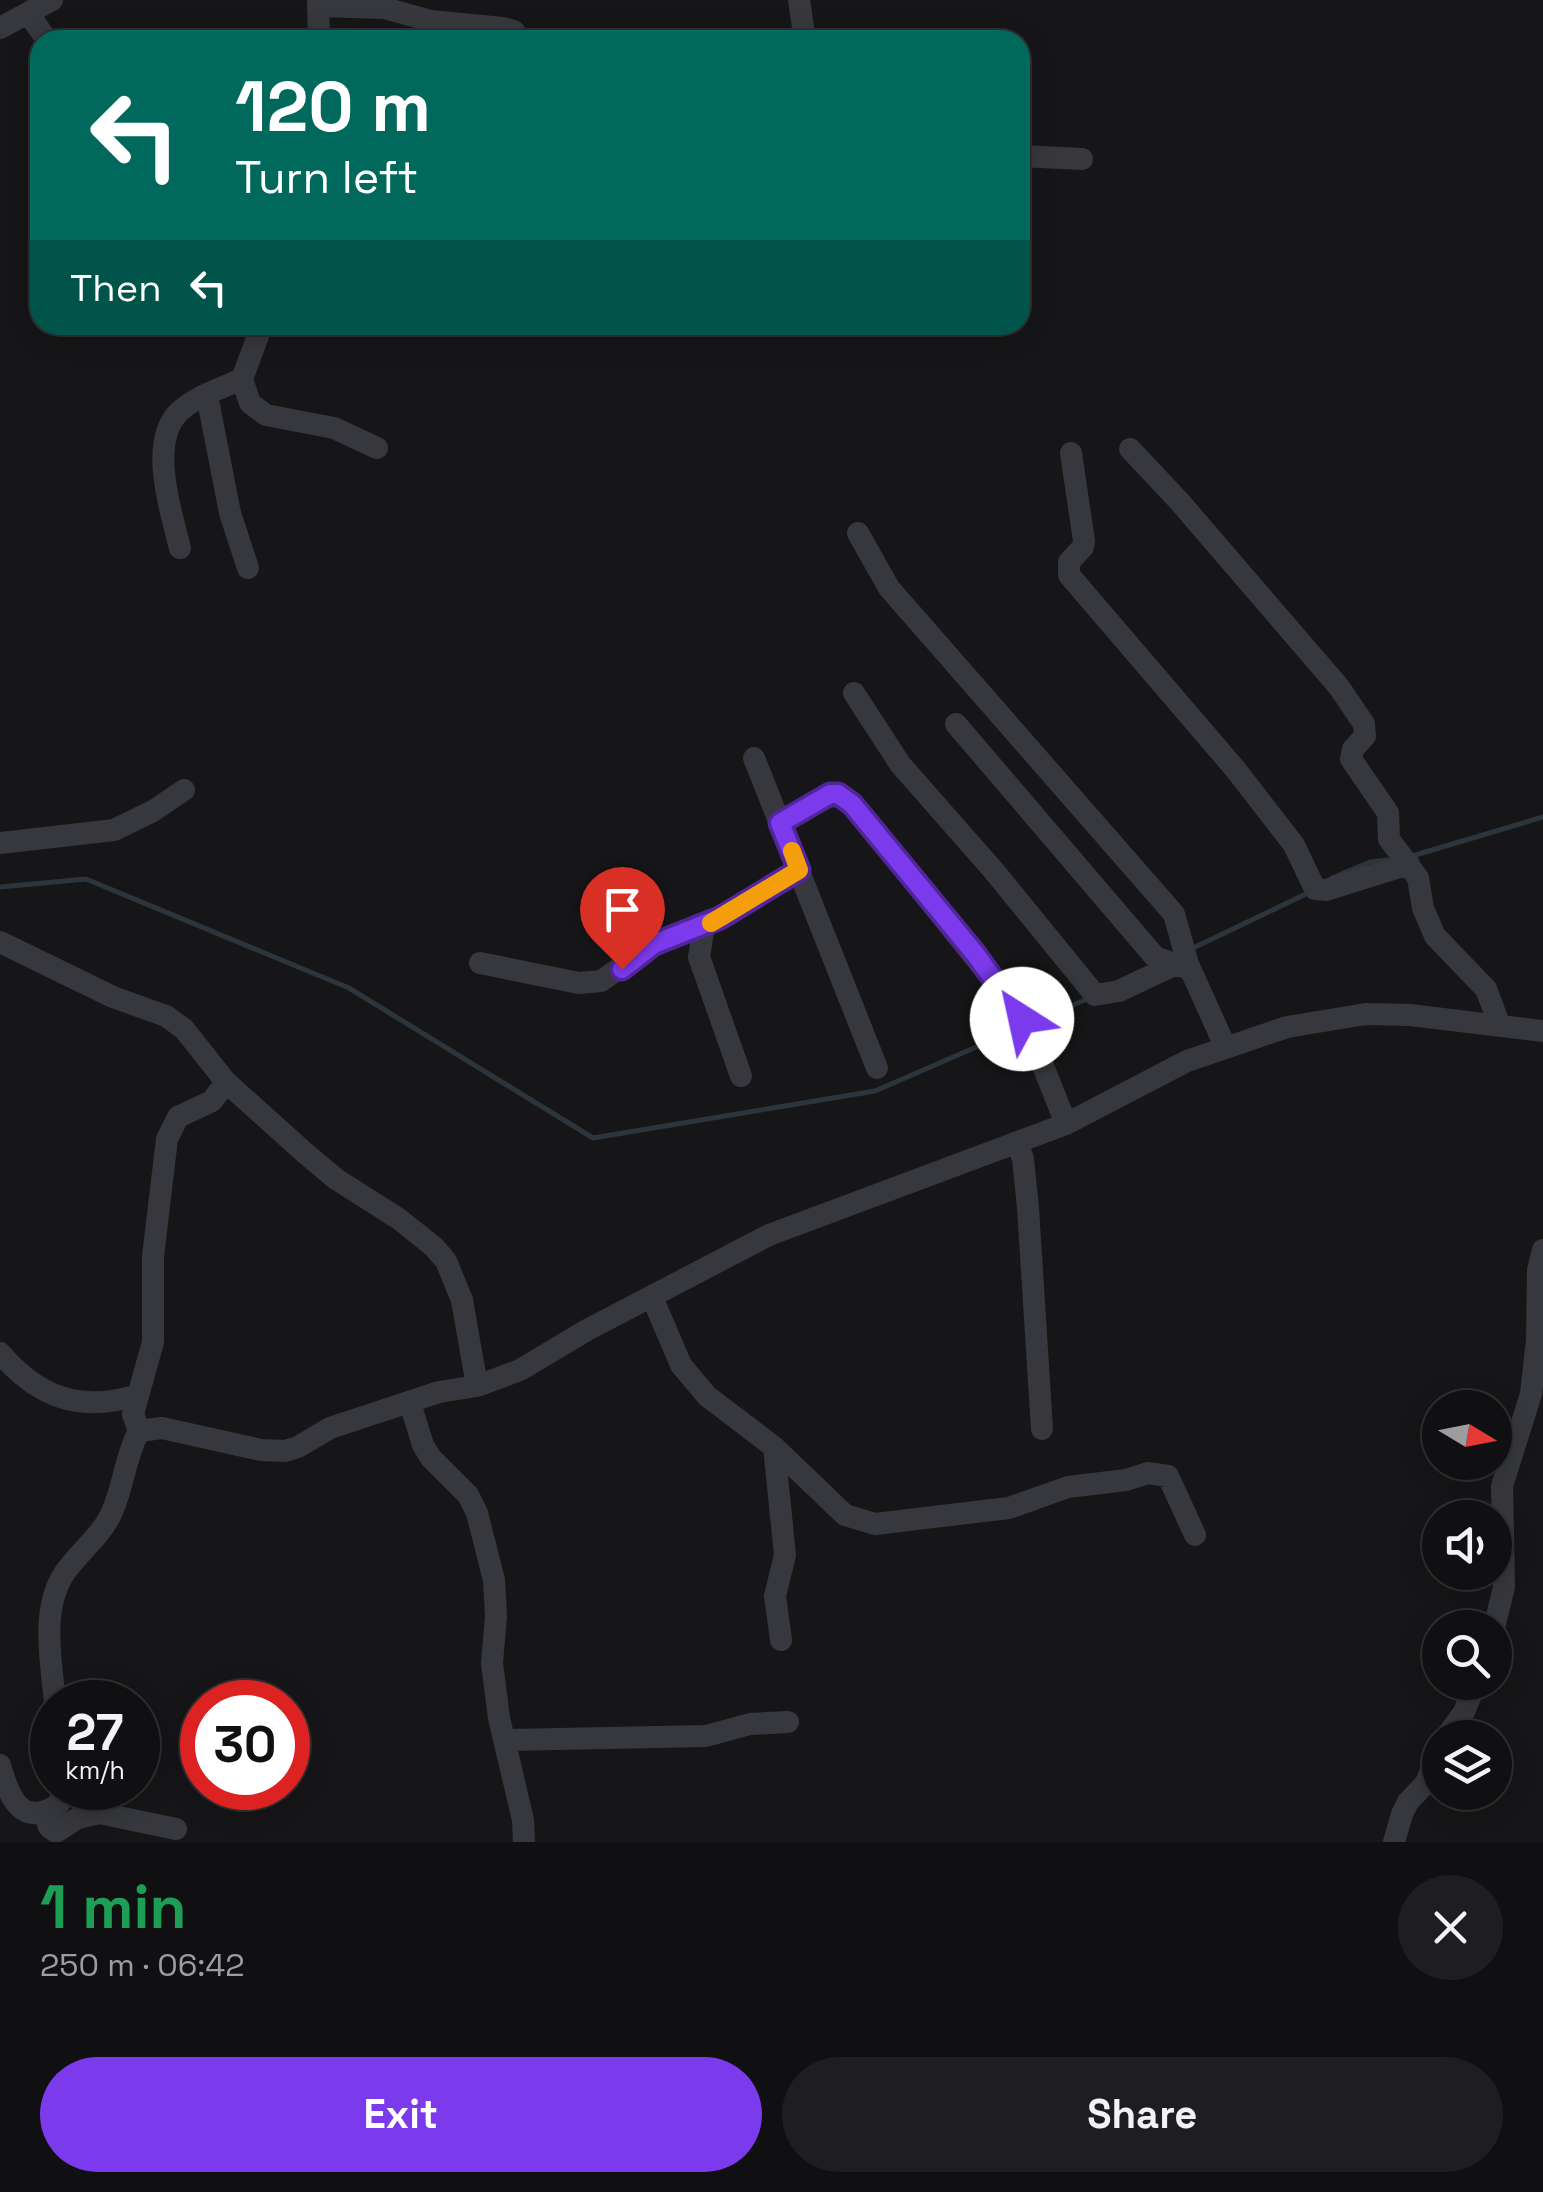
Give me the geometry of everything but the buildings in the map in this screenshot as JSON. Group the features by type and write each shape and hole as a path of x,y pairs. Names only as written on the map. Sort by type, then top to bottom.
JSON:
{"street":[{"path":"0,28 52,0"},
{"path":"799,0 804,30"},
{"path":"319,30 318,3 384,8 430,21 510,30"},
{"path":"28,13 40,30"},
{"path":"1030,156 1082,159"},
{"path":"258,335 242,379 250,402 266,415 334,428 376,448"},
{"path":"180,548 164,470 172,420 207,395 242,379"},
{"path":"207,395 230,513 248,568"},
{"path":"1130,449 1179,500 1339,687 1358,715 1366,732 1352,749 1351,759 1384,806 1389,819 1389,840 1418,878 1422,908 1435,936 1480,980 1492,1000 1500,1026"},
{"path":"1071,454 1084,541 1069,562 1069,575 1236,770 1294,845 1315,889 1326,890 1409,864"},
{"path":"858,534 889,588 1174,914 1182,967 1226,1046"},
{"path":"854,693 900,764 1096,994 1119,991 1182,967"},
{"path":"956,724 1155,957 1182,967"},
{"path":"754,758 877,1068"},
{"path":"0,843 114,830 142,818 184,790"},
{"path":"780,823 830,794 844,796 976,955 1022,1019 1066,1124"},
{"path":"480,963 593,983 610,978 654,944 704,926 799,870"},
{"path":"704,926 701,964 740,1076"},
{"path":"0,942 113,997 166,1016 184,1028 226,1082 336,1179 399,1219 446,1261 462,1300 477,1386"},
{"path":"139,1431 162,1428 262,1450 286,1451 330,1428 438,1392 477,1386 520,1370 587,1330 769,1235 1066,1124 1187,1061 1287,1027 1366,1014 1410,1015 1543,1031"},
{"path":"53,1680 50,1612 65,1571 112,1512 128,1451 139,1431 133,1414 153,1342 153,1256 167,1139 178,1117 212,1101 226,1082"},
{"path":"1017,1142 1023,1159 1028,1208 1042,1429"},
{"path":"1498,1610 1504,1587 1502,1486 1534,1424 1538,1270 1543,1250"},
{"path":"652,1297 672,1346 693,1381 774,1447 836,1508 863,1522 875,1524 1009,1508 1068,1487 1155,1472 1168,1476 1195,1535"},
{"path":"0,1353 27,1381 47,1393 104,1403 136,1396"},
{"path":"410,1403 422,1445 440,1469 468,1494 494,1580 492,1663 524,1842"},
{"path":"774,1447 784,1555 775,1596 780,1640"},
{"path":"504,1740 706,1736 750,1724 788,1722"},
{"path":"0,1766 14,1803 28,1812 45,1814 51,1810"},
{"path":"1394,1842 1408,1802 1422,1787"},
{"path":"45,1814 49,1827 56,1832 78,1818 99,1812 176,1829"}],"waterway":[{"path":"1412,856 1543,817"},
{"path":"1332,878 1370,862 1387,860"},
{"path":"0,887 86,879 349,988 593,1138 875,1091 1020,1028"},
{"path":"1189,950 1310,892"},
{"path":"1030,1024 1089,998"}],"slow traffic":[{"path":"711,923 799,870 792,851"}],"route":[{"path":"622,969 654,944 720,918 799,870 780,823 830,794 838,794 852,804 976,955 1022,1019"}]}
